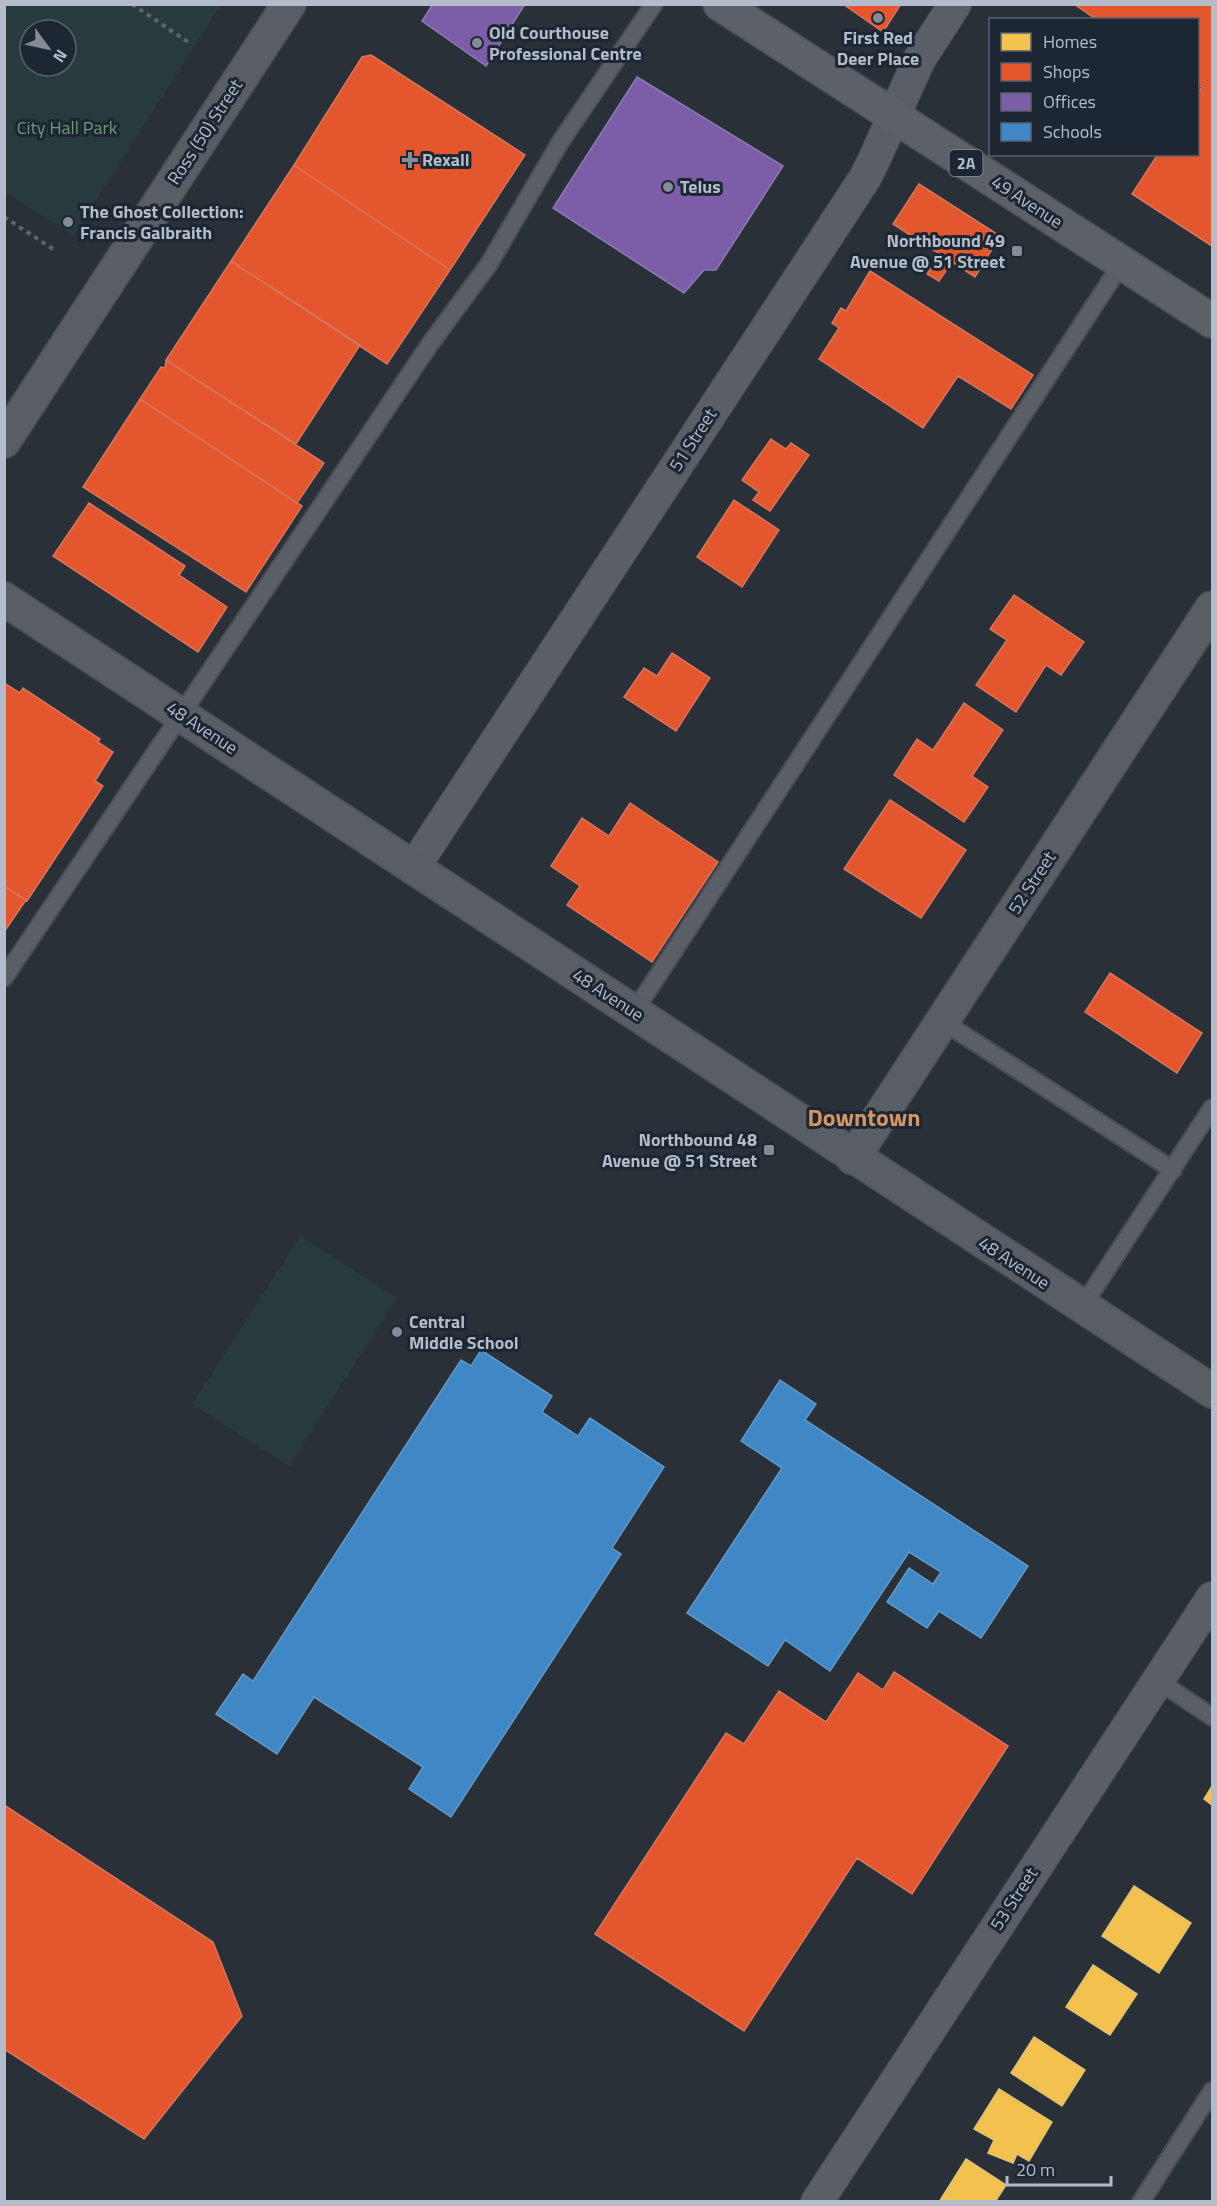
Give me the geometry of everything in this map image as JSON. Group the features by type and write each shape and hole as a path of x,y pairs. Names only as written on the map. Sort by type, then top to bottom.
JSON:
{"main road":[{"name":"49 Avenue","path":"720,4 1212,321"}],"street":[{"name":"Ross (50) Street","path":"4,441 289,4"},
{"name":"51 Street","path":"414,867 865,178 919,60 956,4"},
{"name":"48 Avenue","path":"4,599 853,1158 1212,1391"},
{"name":"52 Street","path":"853,1158 1212,608"},
{"name":"53 Street","path":"817,2202 1212,1598"}],"lane":[{"path":"4,978 429,344 489,264 561,141 654,4"},
{"path":"634,1012 1122,263"},
{"path":"942,1021 1173,1170"},
{"path":"1082,1307 1212,1108"},
{"path":"1157,1680 1212,1718"},
{"path":"1140,2202 1212,2091"}],"path":[{"path":"132,4 191,44"},
{"path":"4,217 56,250"}],"green space":[{"name":"City Hall Park","path":"4,5 221,5 73,236 5,192"},
{"path":"300,1236 397,1298 289,1466 192,1404"}],"building: Homes":[{"path":"1212,1786 1212,1805 1204,1799"},
{"path":"1134,1886 1191,1923 1159,1973 1102,1936"},
{"path":"1093,1965 1137,1994 1110,2035 1066,2007"},
{"path":"1034,2037 1085,2070 1062,2106 1011,2073"},
{"path":"999,2089 1052,2122 1029,2161 1017,2154 1013,2163 988,2153 994,2140 974,2129"},
{"path":"966,2159 1006,2185 995,2202 939,2202"}],"building: Shops":[{"name":"First Red Deer Place","path":"843,4 901,4 883,32"},
{"path":"1074,4 1212,4 1212,246 1132,194 1157,156 1199,156 1199,92 1202,87 1199,85 1199,18 1094,18"},
{"name":"Rexall","path":"371,55 525,155 450,270 294,165 362,57"},
{"path":"294,165 450,270 387,364 231,261"},
{"path":"919,184 1000,236 975,277 952,262 939,281 927,274 940,254 893,224"},
{"path":"231,261 360,345 296,444 166,360"},
{"path":"870,271 1033,375 1011,409 958,376 923,428 819,359 839,328 832,323 841,308 846,311"},
{"path":"166,360 324,463 297,503 140,399 161,367 165,368"},
{"path":"140,399 302,506 246,592 83,487"},
{"path":"771,439 786,449 791,443 809,455 770,511 753,500 759,492 742,480"},
{"path":"734,500 779,530 742,587 697,557"},
{"path":"89,503 185,566 179,575 227,607 198,652 53,556"},
{"path":"1014,595 1084,642 1061,675 1046,665 1016,712 976,685 1007,640 990,629"},
{"path":"672,653 710,678 676,731 624,697 644,668 657,676"},
{"path":"4,683 20,693 23,688 100,739 98,742 113,752 95,781 103,786 27,901 4,886"},
{"path":"964,703 1003,730 972,776 988,787 964,822 894,775 917,739 933,750"},
{"path":"890,800 966,850 921,918 844,869"},
{"path":"630,803 718,862 652,962 567,905 580,886 551,866 582,818 609,836"},
{"path":"4,886 26,900 4,932"},
{"path":"1110,973 1202,1033 1177,1073 1085,1012"},
{"path":"894,1672 1008,1746 912,1894 857,1858 744,2031 595,1934 726,1733 744,1744 779,1691 826,1722 858,1673 883,1690"},
{"path":"4,1805 213,1942 242,2016 144,2139 4,2049"}],"building: Offices":[{"name":"Old Courthouse Professional Centre","path":"433,4 525,4 486,66 422,21"},
{"name":"Telus","path":"637,77 783,166 716,270 704,270 684,293 553,208"}],"building: Schools":[{"path":"481,1350 552,1396 542,1412 578,1436 590,1418 664,1467 612,1548 621,1554 451,1817 409,1789 423,1767 314,1697 277,1754 216,1714 243,1674 253,1681 461,1360 471,1366"},
{"path":"780,1380 816,1404 805,1420 1028,1566 981,1638 939,1611 927,1628 887,1602 909,1568 933,1584 941,1572 909,1552 830,1671 785,1640 768,1666 687,1613 782,1468 741,1441"}],"place":[{"name":"First Red Deer Place","path":"878,18"},
{"name":"Old Courthouse Professional Centre","path":"477,43"},
{"name":"Rexall","path":"410,160"},
{"name":"Telus","path":"668,187"},
{"name":"The Ghost Collection: Francis Galbraith","path":"68,222"},
{"name":"Northbound 49 Avenue @ 51 Street","path":"1017,251"},
{"name":"Northbound 48 Avenue @ 51 Street","path":"769,1150"},
{"name":"Central Middle School","path":"397,1332"}],"district":[{"name":"Downtown","path":"864,1118"}]}
